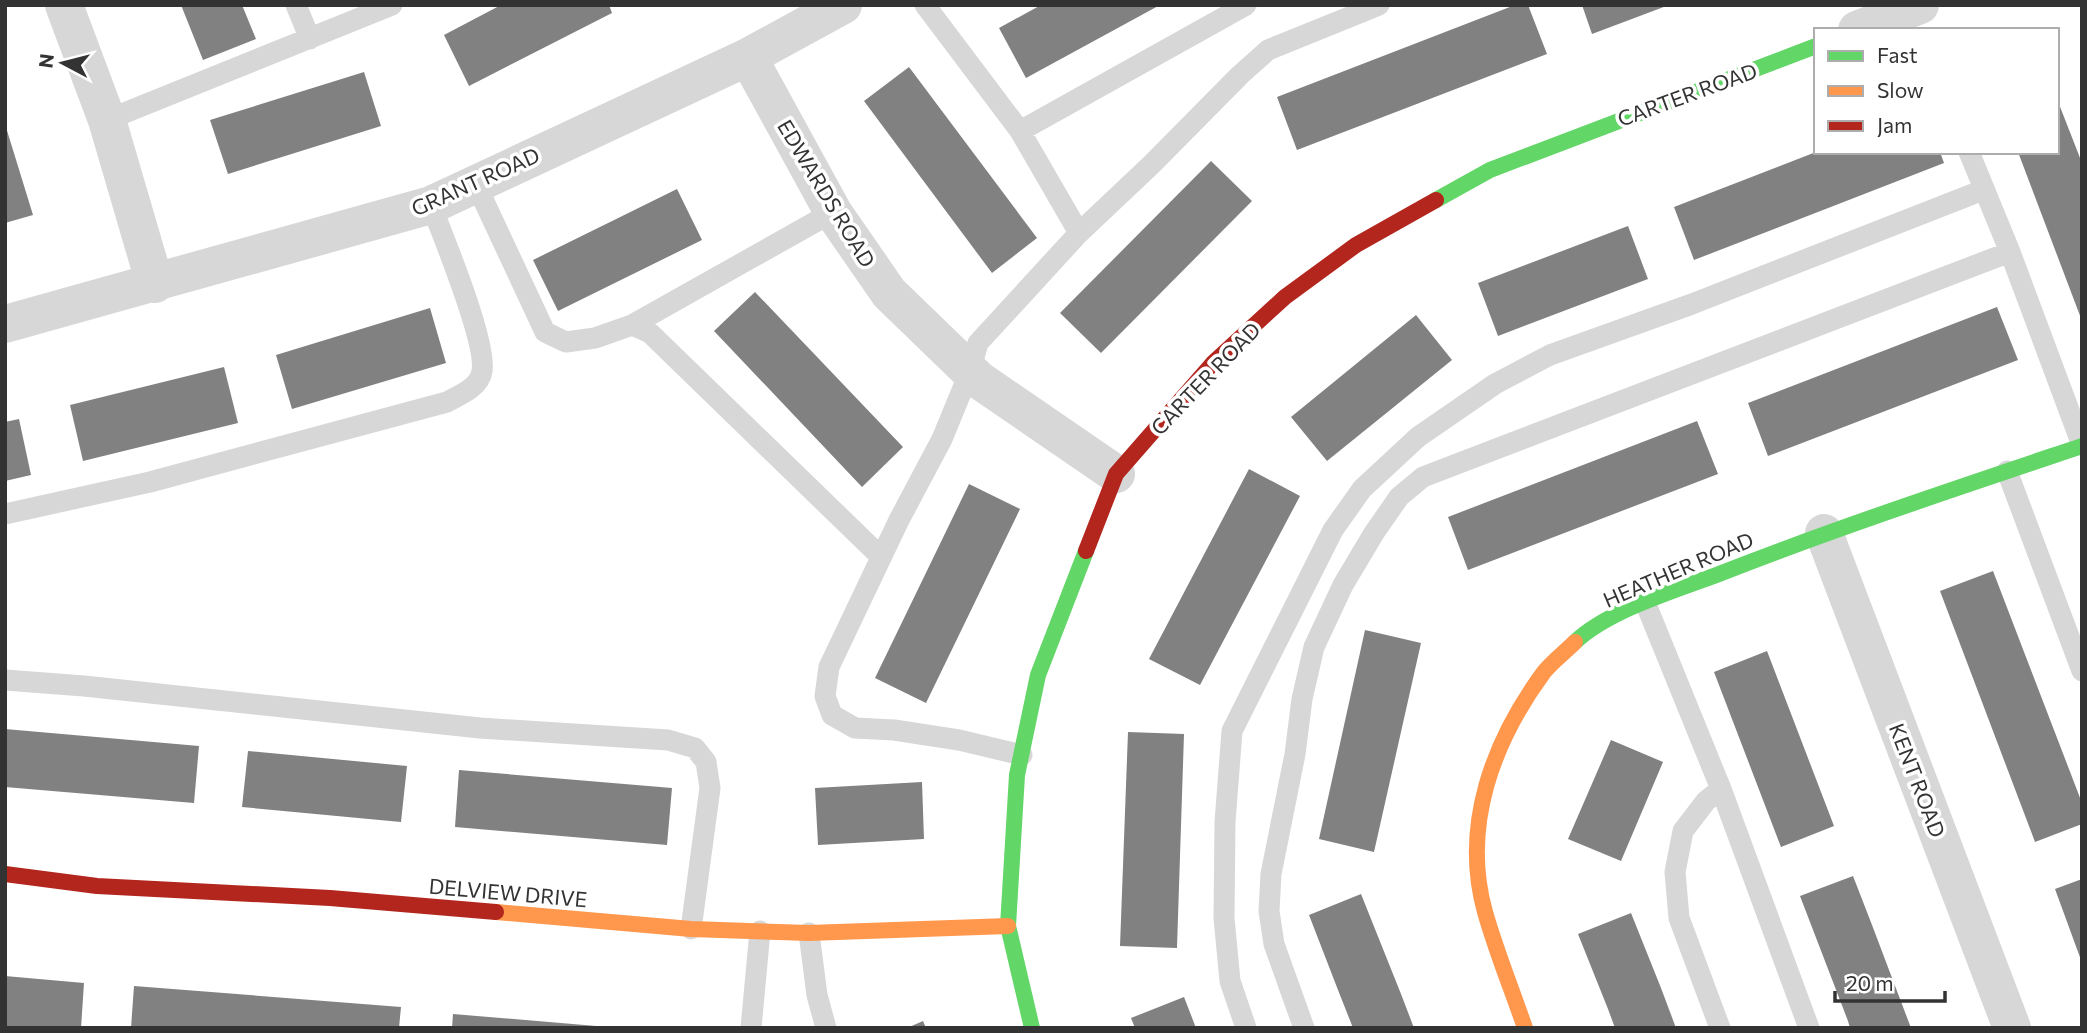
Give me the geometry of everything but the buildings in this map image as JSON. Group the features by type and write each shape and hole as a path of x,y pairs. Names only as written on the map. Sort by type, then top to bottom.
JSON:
{"street":[{"path":"64,5 107,120 155,284"},
{"name":"GRANT ROAD","path":"5,324 431,205 475,182 748,57 843,5"},
{"path":"1864,28 1919,12"},
{"name":"CARTER ROAD","path":"1032,1028 1008,926 1017,775 1038,675 1116,474 1213,363 1285,297 1356,245 1490,170 1814,47"},
{"name":"EDWARDS ROAD","path":"748,57 833,212 889,293 979,380 1116,474"},
{"name":"HEATHER ROAD","path":"1525,1028 1484,910 1475,844 1485,785 1510,723 1546,670 1588,630 1645,602 1824,533 2082,446"},
{"name":"KENT ROAD","path":"1824,533 2012,1028"},
{"name":"DELVIEW DRIVE","path":"5,873 97,886 330,898 691,929 808,933 1008,926"}],"lane":[{"path":"296,5 310,40"},
{"path":"107,120 392,5"},
{"path":"925,5 1020,131 1079,233"},
{"path":"1020,131 1246,5"},
{"path":"1022,755 959,740 894,730 855,728 832,715 825,696 829,667 881,556 942,439 970,371 978,343 1079,233 1268,50 1379,5"},
{"path":"1970,154 2010,251 2082,446"},
{"path":"475,182 545,332 566,342 595,338 632,325 833,212"},
{"path":"1246,1028 1230,981 1224,918 1224,822 1232,731 1333,530 1362,489 1418,437 1495,384 1550,355 1692,304 1983,190"},
{"path":"5,514 150,482 420,410 447,402 472,387 482,372 481,348 431,205"},
{"path":"1304,1028 1274,944 1269,911 1272,874 1295,754 1301,699 1314,647 1343,584 1399,497 1423,477 2010,251"},
{"path":"632,325 650,333 881,556"},
{"path":"2007,471 2082,671"},
{"path":"1645,602 1721,789 1809,1028"},
{"path":"5,680 480,728 668,740 695,748 706,762 710,788 691,929"},
{"path":"1720,1028 1679,918 1675,872 1683,831 1706,801 1721,789"},
{"path":"751,1028 760,931"},
{"path":"808,933 817,995 827,1028"}],"traffic: fast":[{"path":"1436,200 1490,170 1814,47"},
{"path":"1575,642 1606,620 1663,595 1854,524 2082,446"},
{"path":"1032,1028 1008,926 1017,775 1038,675 1086,551"}],"traffic: slow":[{"path":"1525,1028 1485,912 1477,848 1480,816 1486,786 1510,727 1544,672 1575,642"},
{"path":"496,912 691,929 809,933 1008,926"}],"traffic: jam":[{"path":"1086,551 1116,474 1213,363 1285,297 1356,245 1436,200"},
{"path":"5,874 97,886 330,898 496,912"}]}
